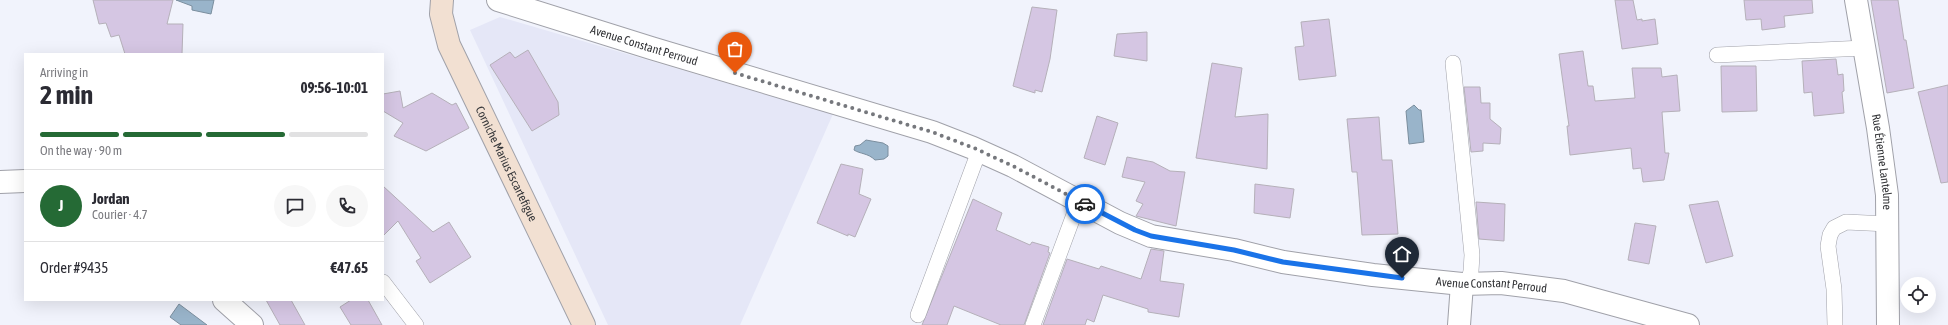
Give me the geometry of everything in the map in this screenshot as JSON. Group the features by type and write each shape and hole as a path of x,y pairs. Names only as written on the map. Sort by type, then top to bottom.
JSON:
{"main road":[{"name":"Corniche Marius Escartefigue","path":"442,0 441,14 449,45 584,325"}],"street":[{"name":"Avenue Constant Perroud","path":"498,0 651,48 932,132 979,150 1135,230 1171,240 1234,250 1310,267 1465,284 1501,283 1564,292 1688,325"},
{"name":"Rue Étienne Lantelme","path":"1856,0 1884,172 1888,224 1888,325"},
{"path":"0,182 24,181"},
{"path":"1459,325 1465,284"},
{"path":"225,301 252,325"}],"lane":[{"path":"1717,55 1864,48"},
{"path":"1453,63 1472,255 1471,271 1465,284"},
{"path":"918,315 979,150"},
{"path":"1033,325 1079,201"},
{"path":"1835,325 1834,289 1828,246 1830,235 1834,228 1846,222 1888,224"},
{"path":"384,283 416,325"}],"shaded area":[{"path":"500,17 833,114 740,325 608,325 470,30"}],"water":[{"path":"176,0 214,0 211,14 192,10 192,6"},
{"path":"1414,105 1421,110 1424,142 1409,144 1406,111"},
{"path":"866,140 883,143 888,146 888,156 884,159 875,160 870,156 854,150 855,146 860,145"},
{"path":"179,304 207,325 181,325 170,317"}],"building":[{"path":"93,0 173,0 167,24 183,24 182,53 125,53 119,35 111,37 106,23 99,24"},
{"path":"1615,0 1633,0 1637,20 1642,19 1642,21 1655,19 1658,44 1622,49"},
{"path":"1744,0 1812,0 1813,13 1784,16 1785,27 1762,30 1761,19 1746,20"},
{"path":"1871,0 1898,0 1904,40 1906,40 1914,88 1887,93"},
{"path":"1032,7 1057,10 1050,59 1042,92 1035,90 1035,93 1013,86"},
{"path":"1329,19 1336,76 1299,80 1295,47 1304,46 1301,22"},
{"path":"1147,32 1147,61 1114,56 1117,34"},
{"path":"528,50 558,102 559,115 532,131 490,65 510,52 515,58"},
{"path":"1583,51 1588,86 1593,86 1595,101 1635,98 1632,68 1661,68 1662,77 1677,75 1680,111 1662,112 1665,153 1669,153 1664,180 1643,182 1641,168 1633,169 1631,148 1570,155 1567,126 1569,126 1559,54"},
{"path":"1836,59 1838,75 1843,74 1844,91 1842,92 1844,113 1814,116 1812,92 1804,93 1802,61"},
{"path":"1212,63 1242,68 1235,117 1268,114 1267,169 1196,158"},
{"path":"1721,66 1756,66 1757,111 1722,112"},
{"path":"1948,85 1948,182 1941,183 1918,92"},
{"path":"1464,87 1480,87 1481,103 1490,103 1490,119 1501,128 1500,144 1483,143 1483,151 1471,152"},
{"path":"400,91 403,108 432,93 452,105 456,103 469,128 426,151 394,136 403,123 384,112 384,94"},
{"path":"1097,116 1118,123 1105,165 1084,158"},
{"path":"1379,117 1382,160 1392,160 1398,234 1362,235 1357,172 1352,172 1347,119"},
{"path":"1127,157 1153,162 1170,171 1185,172 1176,226 1136,216 1143,204 1136,201 1145,182 1122,177"},
{"path":"841,164 863,169 859,194 871,199 855,237 848,234 848,236 817,223"},
{"path":"1255,184 1294,189 1290,218 1254,213"},
{"path":"384,187 433,232 449,222 471,257 430,283 416,261 421,258 398,221 384,235"},
{"path":"973,199 1002,213 996,230 1030,245 1032,242 1049,247 1048,252 1050,253 1024,325 1001,325 954,306 947,325 922,325"},
{"path":"1718,201 1733,256 1706,263 1689,205"},
{"path":"1476,202 1505,204 1504,241 1479,239"},
{"path":"1635,223 1656,226 1649,264 1628,260"},
{"path":"1151,249 1164,251 1160,281 1184,284 1179,317 1148,312 1148,309 1103,295 1094,322 1087,319 1085,325 1043,325 1067,259 1099,269 1101,266 1141,279"},
{"path":"267,301 292,301 305,325 280,325"},
{"path":"349,301 369,301 382,325 351,325 340,307"}],"way so far":[{"path":"735,73 932,132 974,148 1013,166 1085,204"}],"route":[{"path":"1085,204 1120,223 1151,236 1234,250 1310,267 1402,278"}]}
